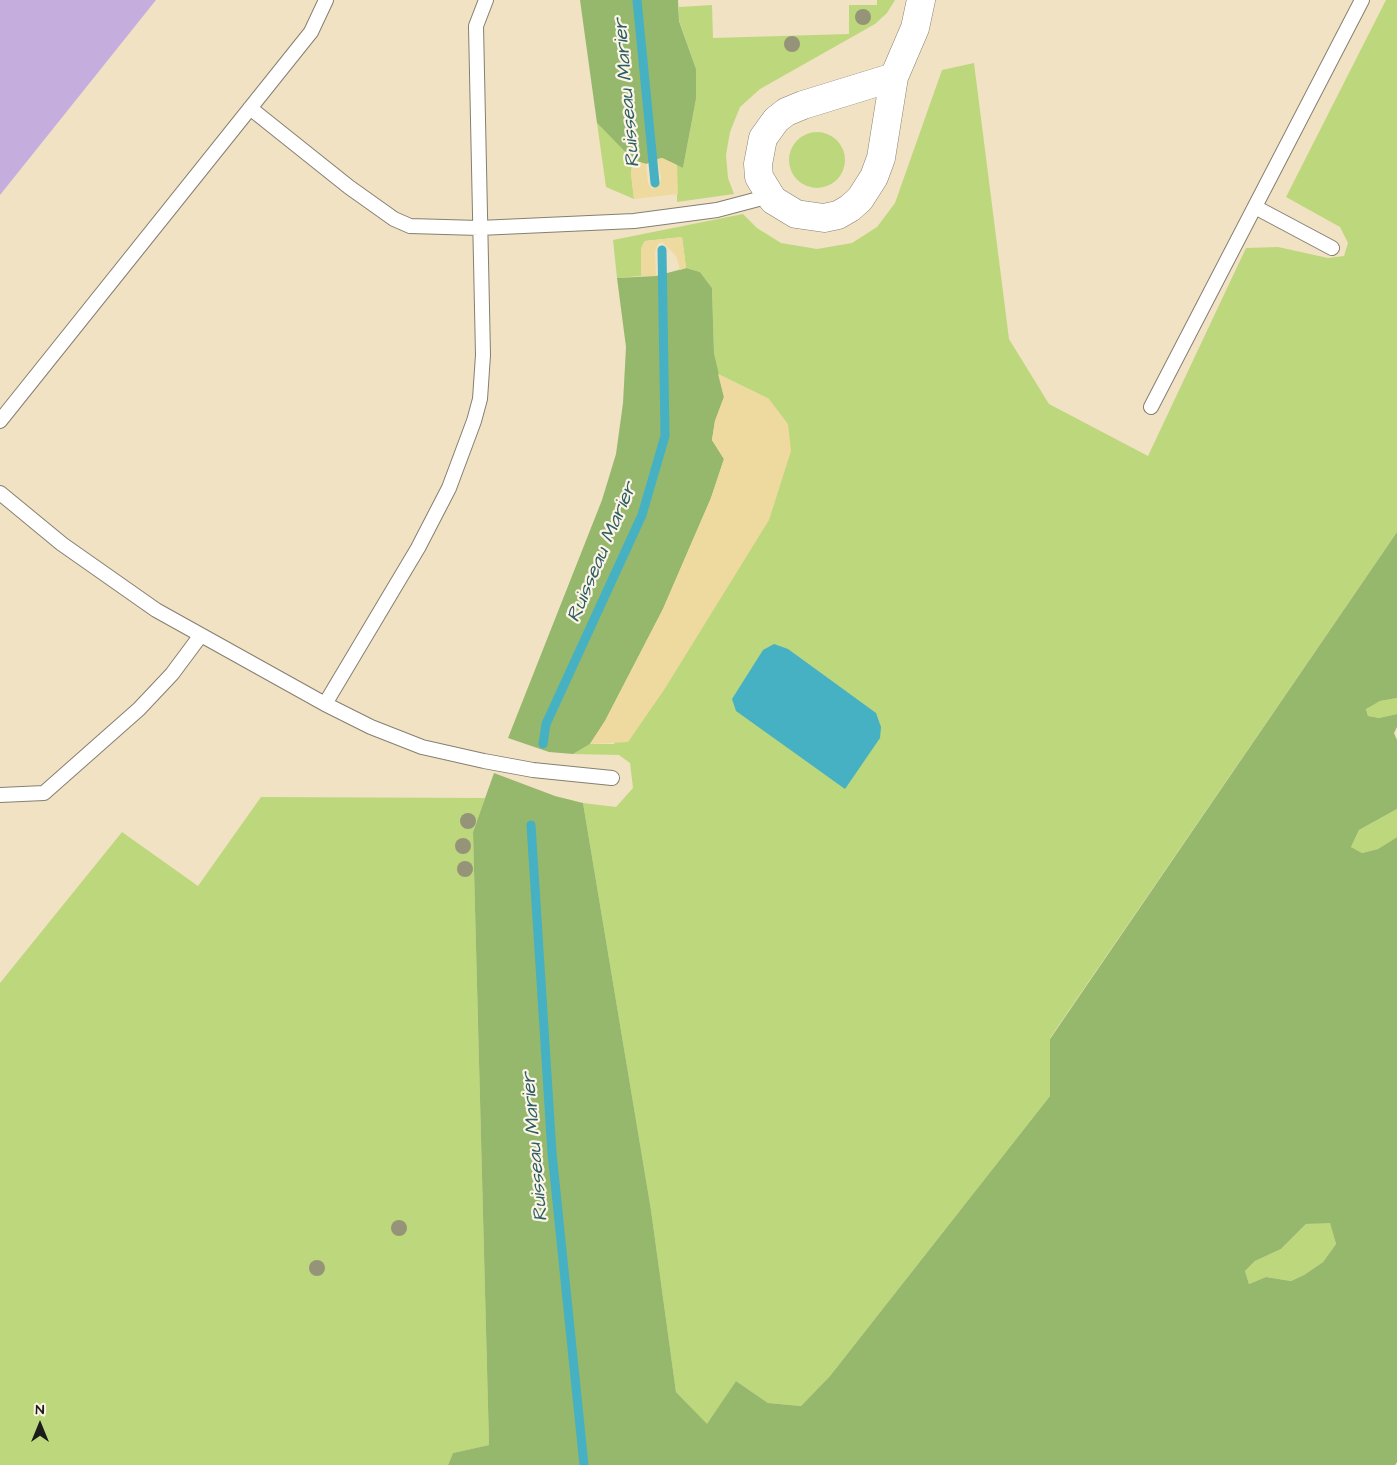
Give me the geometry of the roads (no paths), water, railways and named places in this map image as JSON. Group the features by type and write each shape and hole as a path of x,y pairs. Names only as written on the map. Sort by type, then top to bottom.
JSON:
{"street":[{"path":"894,76 803,105 786,112 776,120 763,138 758,164 759,177 770,196 784,209 796,214 824,218 838,215 860,199 874,177 881,158 894,76 910,41 921,0"}],"lane":[{"path":"0,421 311,32 326,0"},
{"path":"325,704 423,539 449,488 474,422 480,399 483,371 476,26 486,0"},
{"path":"1151,407 1362,0"},
{"path":"250,108 394,219 410,226 426,228 479,228 634,221 717,210 770,196"},
{"path":"1256,207 1332,248"},
{"path":"0,493 62,544 156,610 325,704 371,727 422,747 533,770 612,778"},
{"path":"0,795 44,793 139,709 172,674 201,635"}],"water":[{"path":"774,644 788,649 876,713 881,727 880,738 845,789 736,711 732,699 763,650"}],"waterway":[{"name":"Ruisseau Marier","path":"637,0 655,183"},
{"name":"Ruisseau Marier","path":"543,744 546,724 642,515 665,436 662,250"},
{"name":"Ruisseau Marier","path":"531,825 552,1153 584,1465"}]}
